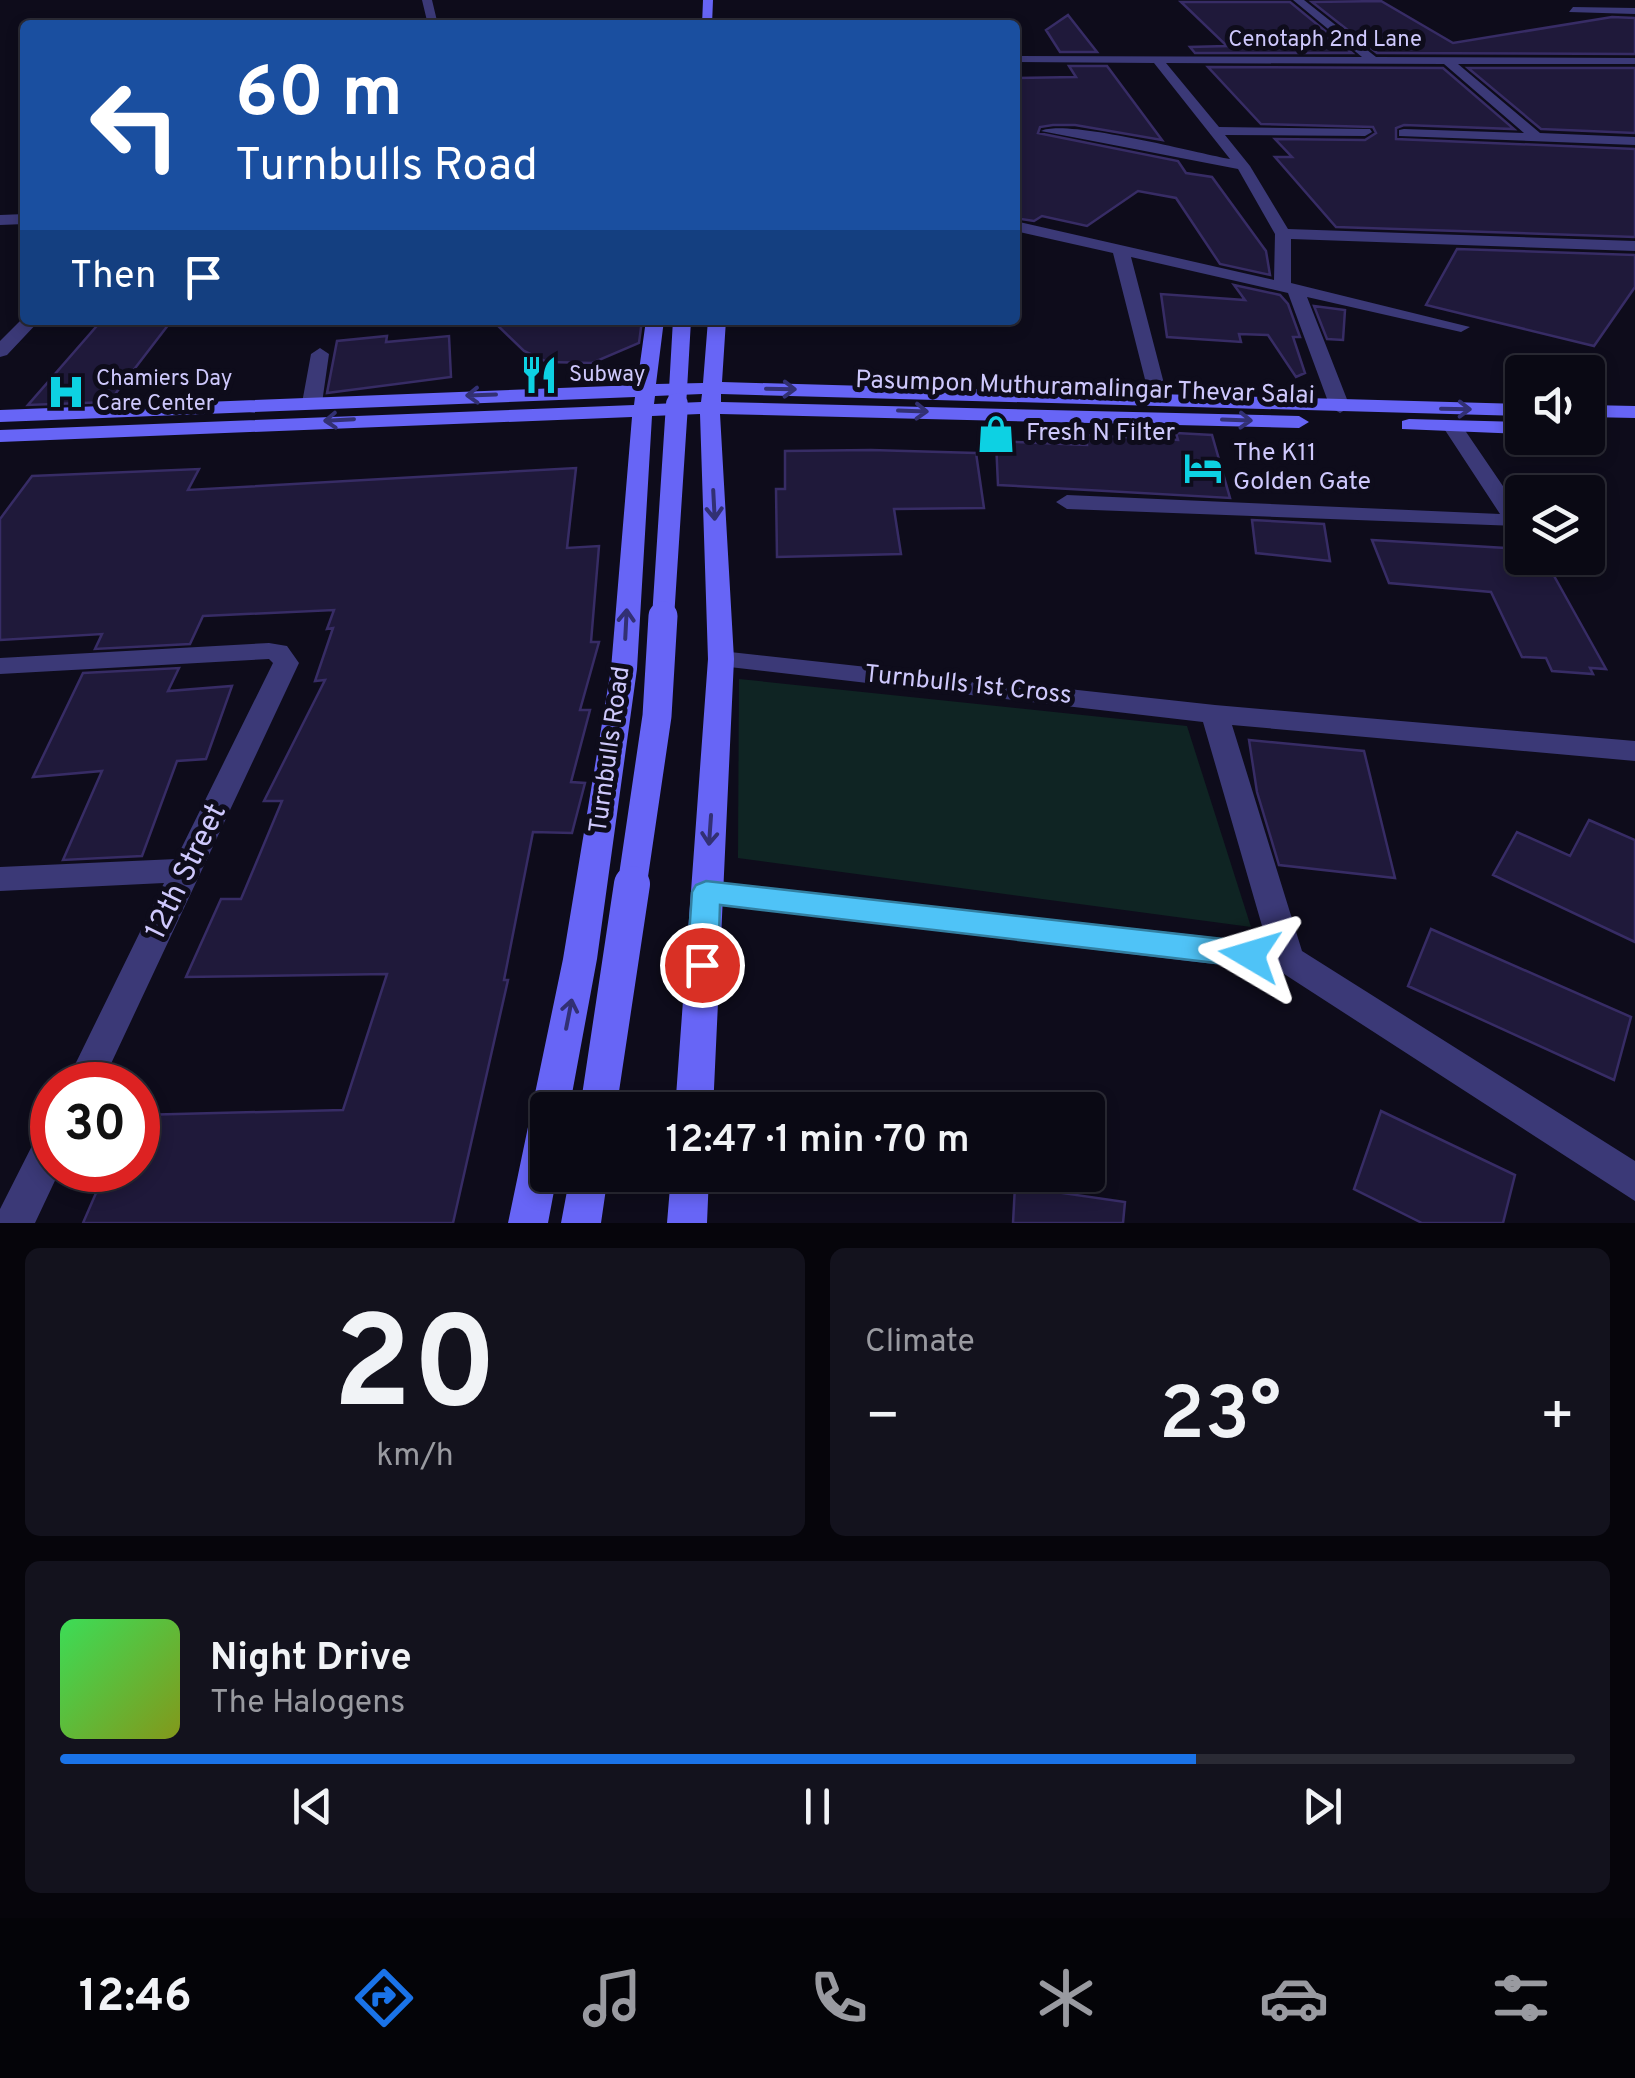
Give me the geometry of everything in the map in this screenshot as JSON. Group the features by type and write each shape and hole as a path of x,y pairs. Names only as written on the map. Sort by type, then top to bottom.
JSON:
{"main road":[{"name":"Turnbulls Road","path":"554,1092 580,958 624,669 636,465 654,325"},
{"path":"601,1092 657,716 682,325"},
{"path":"695,1092 721,659 711,398 717,325"},
{"name":"Pasumpon Muthuramalingar Thevar Salai","path":"711,398 1505,428"},
{"path":"0,416 312,403 711,398"},
{"name":"Pasumpon Muthuramalingar Thevar Salai","path":"647,399 1158,399 1505,410"},
{"path":"0,436 647,399"},
{"path":"1605,411 1635,412"},
{"path":"1605,428 1635,428"},
{"path":"528,1223 534,1192"},
{"path":"582,1223 587,1192"},
{"path":"688,1223 689,1192"}],"street":[{"path":"1298,0 1373,60"},
{"path":"1574,10 1635,11"},
{"name":"Cenotaph 2nd Lane","path":"1020,59 1635,61"},
{"path":"1158,60 1218,131 1283,234 1289,290 1340,407"},
{"path":"1448,61 1536,138"},
{"path":"1048,130 1081,133 1243,166"},
{"path":"1218,131 1365,132"},
{"path":"1404,133 1635,140"},
{"path":"1020,227 1461,327"},
{"path":"1283,234 1635,246"},
{"path":"1121,251 1158,399"},
{"path":"0,351 25,325"},
{"path":"312,403 320,354"},
{"path":"1067,502 1509,521 1512,514 1453,426"},
{"name":"12th Street","path":"0,666 270,651 286,663 93,1062"},
{"name":"Turnbulls 1st Cross","path":"721,659 1215,714 1635,751"},
{"path":"1215,714 1288,959"},
{"path":"0,880 189,870"},
{"path":"706,892 1288,959 1635,1183"},
{"path":"14,1223 30,1191"}],"green space":[{"path":"739,679 1187,726 1251,927 738,858"}],"building":[{"path":"1381,1 1453,43 1612,17 1635,18 1635,54 1377,53 1312,2"},
{"path":"1181,2 1290,2 1352,53 1195,53 1190,47 1227,46"},
{"path":"1068,15 1097,52 1060,52 1046,30"},
{"path":"1069,66 1107,66 1162,140 1075,125 1040,127 1038,133 1178,161 1186,173 1212,177 1266,251 1270,275 1220,264 1176,198 1138,191 1087,226 1042,216 1034,221 1020,219 1020,78 1076,77"},
{"path":"1208,67 1443,68 1514,129 1404,125 1396,128 1396,139 1635,149 1635,237 1336,227 1275,157 1292,157 1275,139 1365,140 1376,133 1373,127 1261,124"},
{"path":"1468,68 1635,68 1635,133 1541,129"},
{"path":"1457,249 1635,255 1635,287 1594,346 1426,305"},
{"path":"1234,285 1280,295 1288,304 1300,337 1293,337 1305,373 1296,377 1268,335 1239,334 1241,342 1167,337 1161,294 1245,300"},
{"path":"1314,306 1345,310 1343,340 1327,339"},
{"path":"98,325 168,325 109,402 28,405"},
{"path":"497,325 641,325 639,343 592,363 547,362 524,351"},
{"path":"387,336 386,342 449,336 451,377 327,393 337,341"},
{"path":"1176,433 1212,435 1230,498 998,485 996,441 1087,445 1086,435 1178,440"},
{"path":"785,451 976,453 984,508 894,509 901,554 777,557 776,489 785,489"},
{"path":"576,468 567,548 599,546 591,642 599,642 580,710 590,710 571,782 585,783 572,833 533,832 504,980 508,980 453,1223 83,1223 96,1192 160,1192 160,1114 343,1110 387,974 186,977 221,899 241,899 282,801 264,801 325,680 315,681 333,628 327,629 334,610 203,616 190,644 95,649 102,634 0,640 0,519 32,476 199,469 188,490"},
{"path":"1252,520 1324,524 1330,561 1256,553"},
{"path":"1372,540 1505,548 1505,575 1553,575 1606,669 1590,668 1593,674 1552,671 1546,658 1522,657 1491,592 1389,583"},
{"path":"179,668 168,691 232,686 206,759 177,761 142,856 63,860 102,771 33,777 83,673"},
{"path":"1249,740 1364,751 1395,878 1279,865 1257,792"},
{"path":"1589,820 1635,840 1635,942 1493,875 1517,832 1570,856"},
{"path":"1431,929 1631,1017 1614,1080 1408,986"},
{"path":"1381,1111 1515,1175 1503,1223 1422,1223 1354,1189"},
{"path":"1015,1192 1056,1192 1125,1202 1123,1223 1013,1223"}],"place":[{"name":"Subway","path":"539,375"},
{"name":"Chamiers Day Care Center","path":"66,392"},
{"name":"Fresh N Filter","path":"996,434"},
{"name":"The K11 Golden Gate","path":"1203,468"}],"route":[{"path":"702,965 706,892 1250,955"}]}
